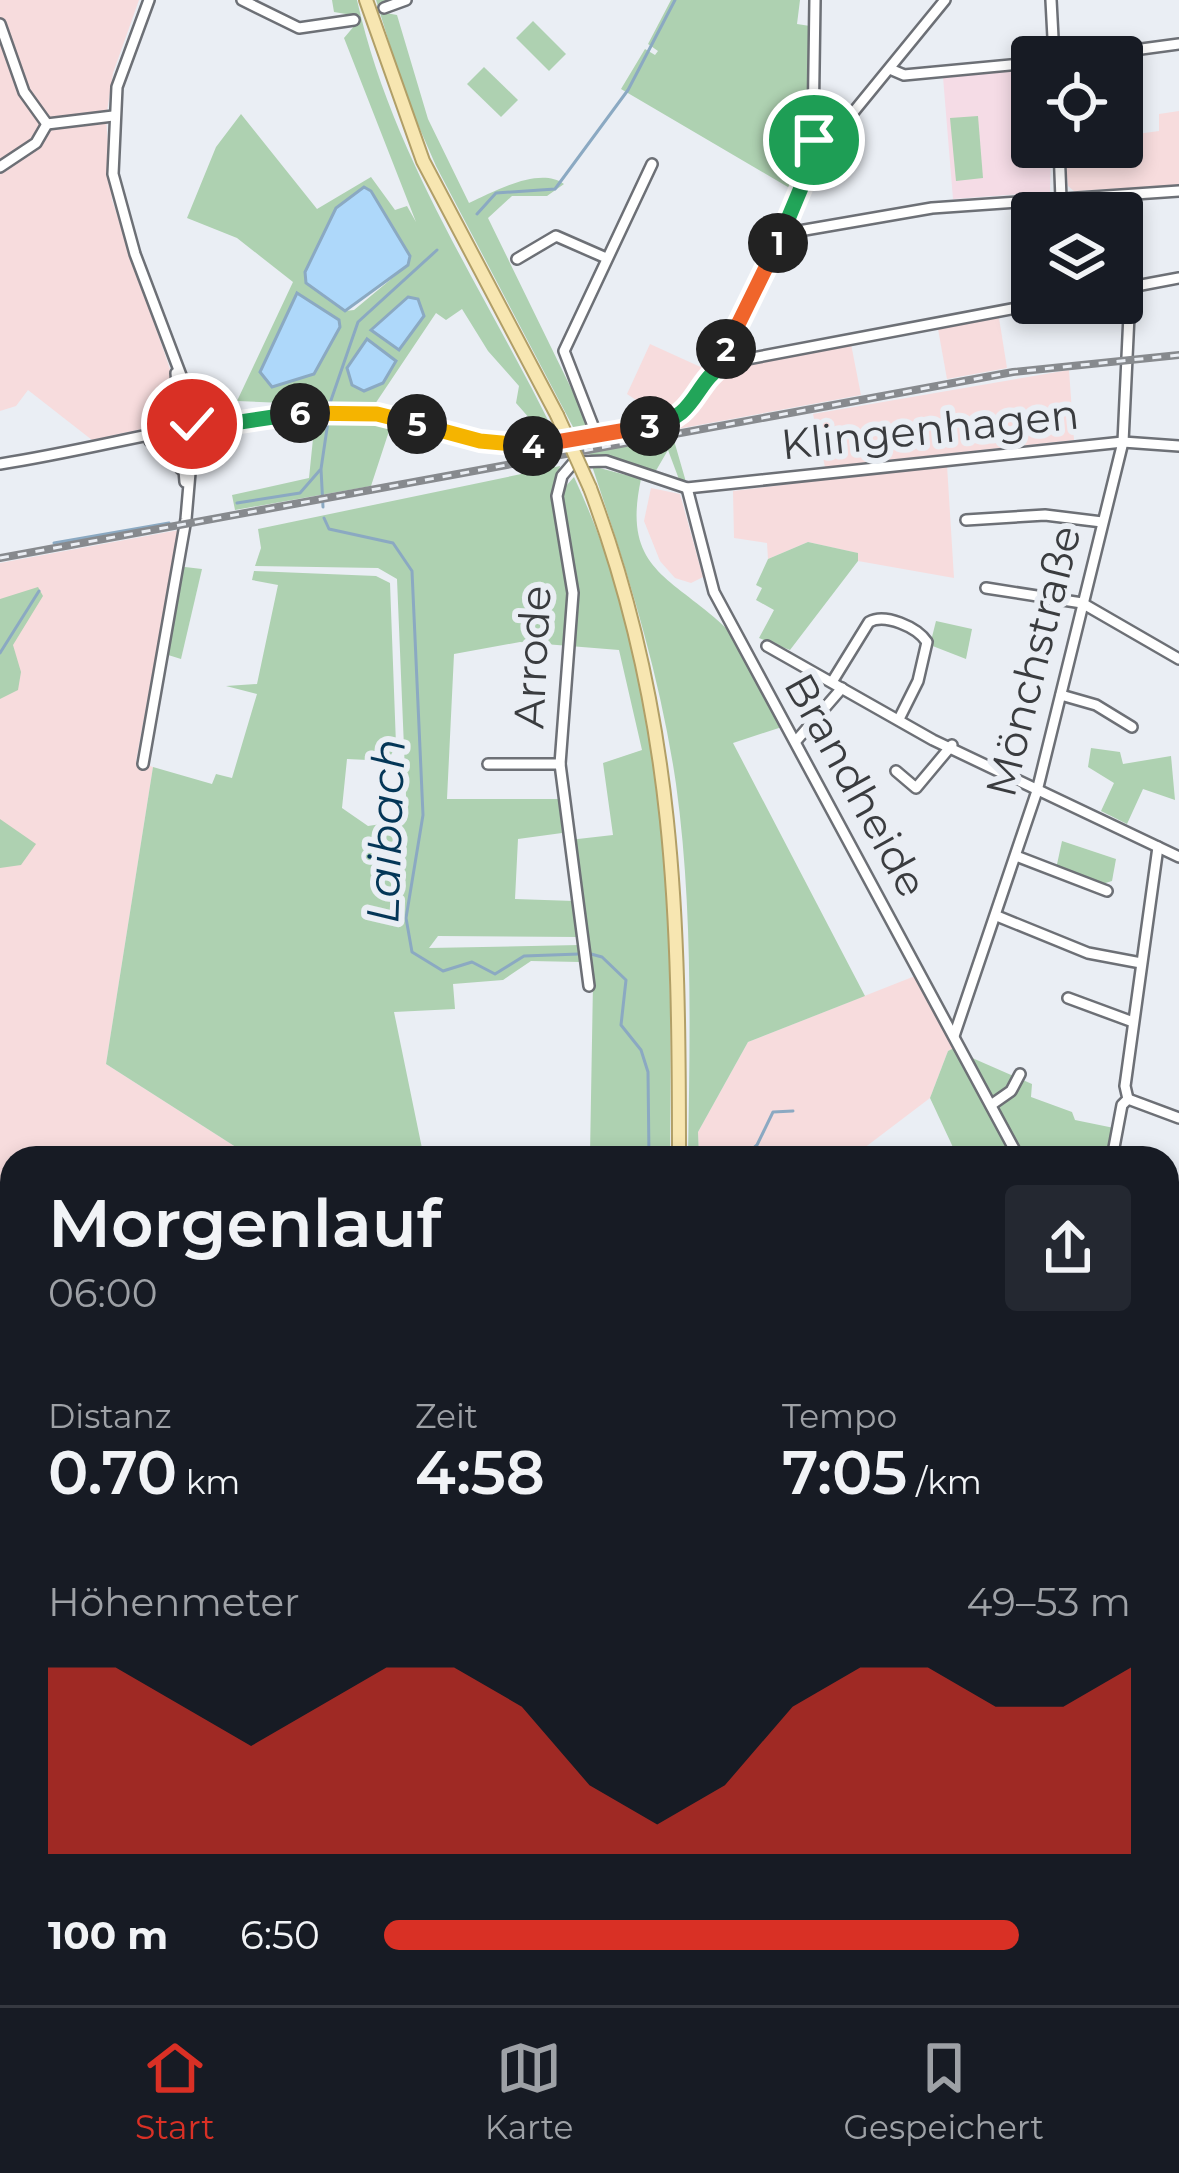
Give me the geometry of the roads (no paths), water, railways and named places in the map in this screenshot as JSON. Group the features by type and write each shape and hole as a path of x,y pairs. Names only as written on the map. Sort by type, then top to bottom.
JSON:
{"main road":[{"path":"366,0 423,160 557,415 590,488 629,602 666,787 679,944 679,1146"}],"street":[{"path":"143,764 193,429 190,399 116,196 112,116 124,64 149,0"},
{"path":"242,0 298,28 353,20"},
{"path":"384,8 406,0"},
{"path":"815,0 813,136 824,149"},
{"path":"726,363 723,354 811,164 945,0"},
{"path":"1051,0 1053,36"},
{"path":"0,24 26,94 47,124"},
{"path":"1143,49 1179,44"},
{"path":"890,69 904,75 1011,65"},
{"path":"47,124 112,116"},
{"path":"0,166 37,142 47,124"},
{"path":"598,436 564,355 604,257 652,164"},
{"path":"1143,194 1179,191"},
{"path":"784,227 799,231 903,211 1011,203"},
{"path":"517,259 556,236 604,257"},
{"path":"1143,284 1179,278"},
{"path":"0,464 236,419 338,411 393,417 503,446 598,436 666,423 693,405 714,371 726,363 1011,309"},
{"name":"Mönchstraße","path":"954,1036 1037,791 1123,442 1127,324"},
{"path":"174,363 187,493"},
{"path":"190,399 201,409 236,419"},
{"path":"143,439 176,458 184,473"},
{"name":"Klingenhagen","path":"687,488 1123,442 1179,446"},
{"name":"Arrode","path":"589,986 560,764 573,593 557,496 562,476 574,462 593,459 687,488"},
{"name":"Brandheide","path":"687,488 714,592 1013,1146"},
{"path":"967,520 1045,514 1102,522"},
{"path":"986,588 1082,603 1179,659"},
{"path":"796,740 837,685 868,622 886,618 923,634 927,642 919,681 899,719"},
{"path":"767,646 1037,791 1179,857"},
{"path":"1061,695 1096,705 1132,727"},
{"path":"896,771 916,788 952,745"},
{"name":"Arrode","path":"488,764 560,764"},
{"path":"1114,1146 1122,1105 1128,1099 1133,1022 1158,847"},
{"path":"1016,856 1107,891"},
{"path":"997,916 1088,953 1141,963"},
{"path":"1068,998 1133,1022"},
{"path":"991,1105 1011,1091 1019,1074"},
{"path":"1128,1099 1179,1118"}],"water":[{"path":"364,187 371,191 410,256 408,265 345,311 306,283 305,272 336,208"},
{"path":"297,293 339,320 340,327 314,374 272,387 260,372"},
{"path":"408,297 418,299 424,316 399,350 371,330"},
{"path":"367,339 396,361 383,383 364,391 352,385 347,368"}],"waterway":[{"name":"Laibach","path":"477,214 496,193 555,189 628,90 675,0"},
{"name":"Laibach","path":"329,406 358,322 437,250"},
{"name":"Laibach","path":"323,507 321,469 329,415"},
{"path":"237,503 300,493 320,470"},
{"name":"Laibach","path":"324,518 329,529 393,543 412,571 423,815 406,918 412,952 443,971 472,962 495,974 524,956 579,954"},
{"path":"54,543 169,523"},
{"path":"0,653 39,591"},
{"name":"Laibach","path":"591,954 602,957 626,980 621,1025 641,1050 648,1072 649,1146"},
{"path":"756,1146 773,1112 793,1111"}],"railway":[{"path":"0,558 1013,372 1179,355"}]}
